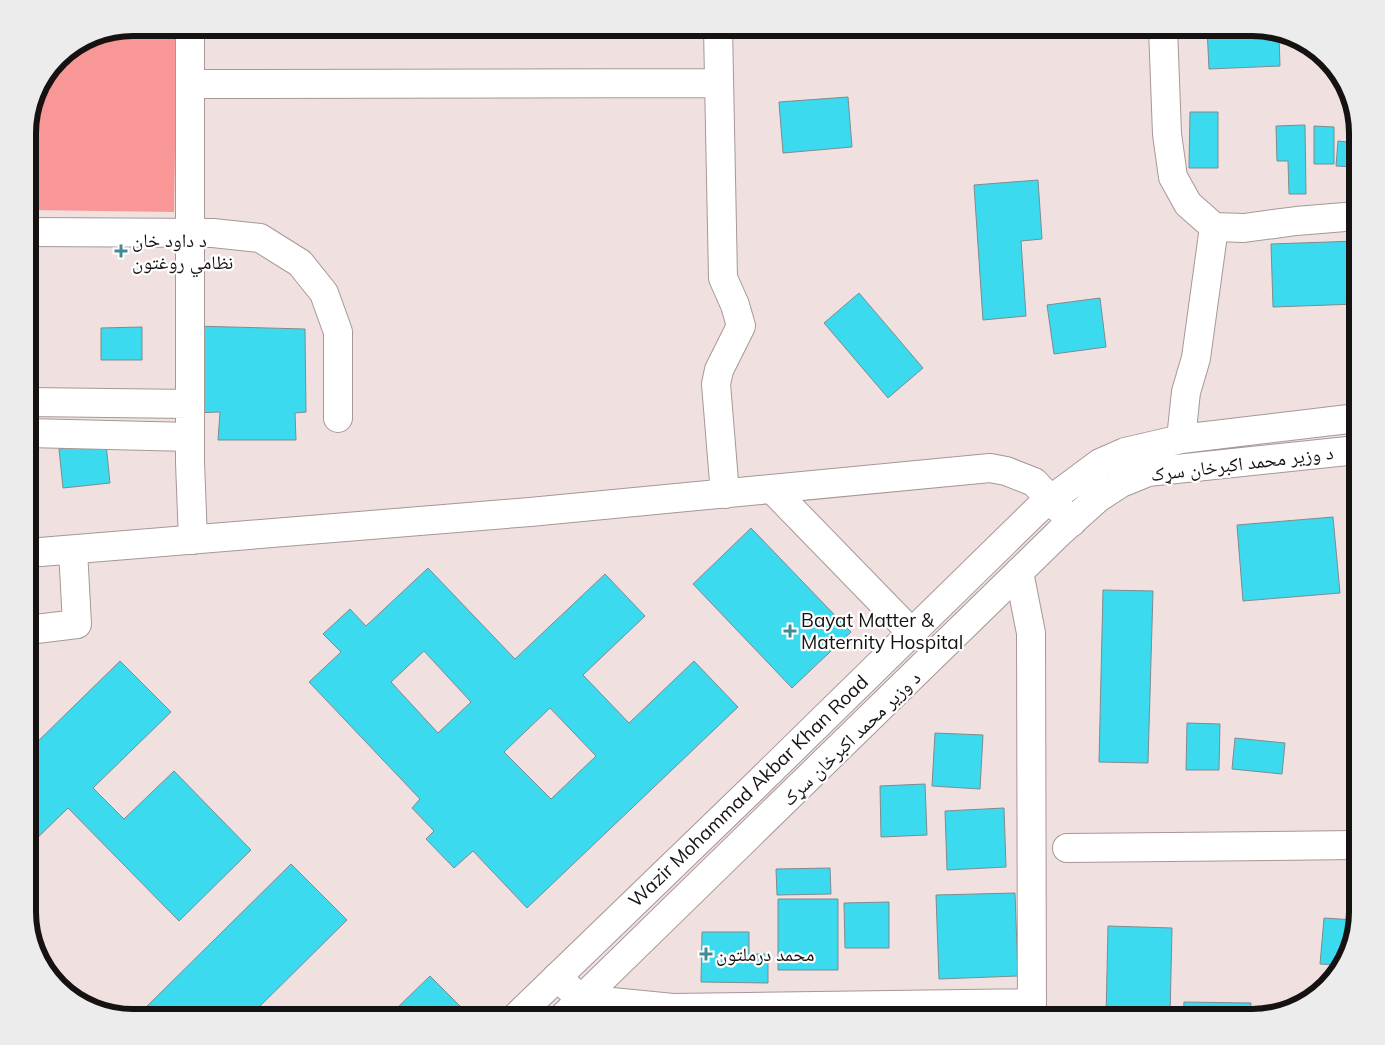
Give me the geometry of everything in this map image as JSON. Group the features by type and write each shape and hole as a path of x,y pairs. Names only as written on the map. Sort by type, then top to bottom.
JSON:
{"street":[{"path":"190,36 190,437 193,540"},
{"path":"718,36 723,278 735,305 741,326 719,370 716,384 725,494"},
{"path":"1163,36 1167,134 1173,177 1188,204 1214,227 1244,228 1349,217"},
{"path":"191,84 719,83"},
{"path":"1181,439 1186,392 1196,358 1214,227"},
{"path":"36,232 213,233 260,238 300,263 324,294 338,332 338,418"},
{"path":"36,402 190,404"},
{"name":"Wazir Mohammad Akbar Khan Road","path":"525,1009 1038,509 1100,463 1126,452 1181,439 1349,419"},
{"path":"36,432 190,437"},
{"name":"د وزیر محمد اکبرخان سړک","path":"572,1008 786,802 1019,572 1098,498 1121,483 1148,472 1349,451"},
{"path":"36,553 530,512 990,468 1006,471 1034,482 1072,522"},
{"path":"772,489 911,632"},
{"path":"36,629 77,624 73,550"},
{"path":"1019,572 1031,633 1031,1009"},
{"path":"1067,848 1349,845"},
{"path":"557,977 572,1008 852,1009"}],"shaded area":[{"path":"177,36 174,212 36,210 36,127 40,108 46,90 56,74 69,60 90,46 121,37"}],"building":[{"path":"1207,36 1252,36 1279,40 1280,66 1209,69"},
{"path":"848,97 852,147 783,153 779,102"},
{"path":"1190,112 1218,112 1218,168 1189,168"},
{"path":"1305,125 1306,194 1289,194 1288,161 1277,161 1276,126"},
{"path":"1314,126 1334,127 1334,164 1314,164"},
{"path":"1338,141 1349,142 1349,167 1336,166"},
{"path":"1038,180 1042,239 1021,241 1026,316 983,320 974,185"},
{"path":"1349,241 1349,304 1273,307 1271,244"},
{"path":"859,293 923,368 888,398 824,323"},
{"path":"1100,298 1106,347 1054,354 1047,305"},
{"path":"193,326 305,329 306,412 295,413 296,440 218,440 220,412 193,413"},
{"path":"142,327 142,360 101,360 101,328"},
{"path":"106,444 110,483 63,488 59,449"},
{"path":"1333,517 1340,593 1243,601 1237,525"},
{"path":"751,528 851,632 792,688 693,584"},
{"path":"428,568 515,659 605,574 645,616 583,675 629,723 694,661 738,707 527,908 473,851 454,868 426,839 434,831 412,808 420,799 309,682 341,652 323,634 350,609 366,626","holes":["424,651 471,702 438,733 391,682","550,708 596,756 551,799 504,752"]},
{"path":"1103,590 1153,591 1148,763 1099,762"},
{"path":"120,661 171,712 93,788 124,819 174,771 251,850 179,921 68,808 36,839 36,743"},
{"path":"1187,723 1220,724 1219,770 1186,770"},
{"path":"935,733 983,735 980,789 932,786"},
{"path":"1235,738 1285,743 1282,774 1232,769"},
{"path":"925,784 927,835 881,837 880,786"},
{"path":"1004,808 1006,867 947,870 945,811"},
{"path":"291,864 347,920 257,1009 144,1009"},
{"path":"830,868 831,894 777,895 776,869"},
{"path":"1015,893 1018,976 939,979 936,895"},
{"path":"778,899 838,899 838,970 778,970"},
{"path":"889,902 889,948 845,948 844,903"},
{"path":"1324,918 1348,920 1344,943 1333,965 1320,964"},
{"path":"1108,926 1172,928 1170,1009 1106,1009"},
{"path":"702,932 749,932 749,954 768,954 768,983 701,982"},
{"path":"430,976 463,1009 398,1009"},
{"path":"1184,1002 1251,1003 1251,1009 1184,1009"}],"place":[{"name":"د داود خان نظامي روغتون","path":"121,251"},
{"name":"Bayat Matter & Maternity Hospital","path":"790,631"},
{"name":"محمد درملتون","path":"706,954"}]}
